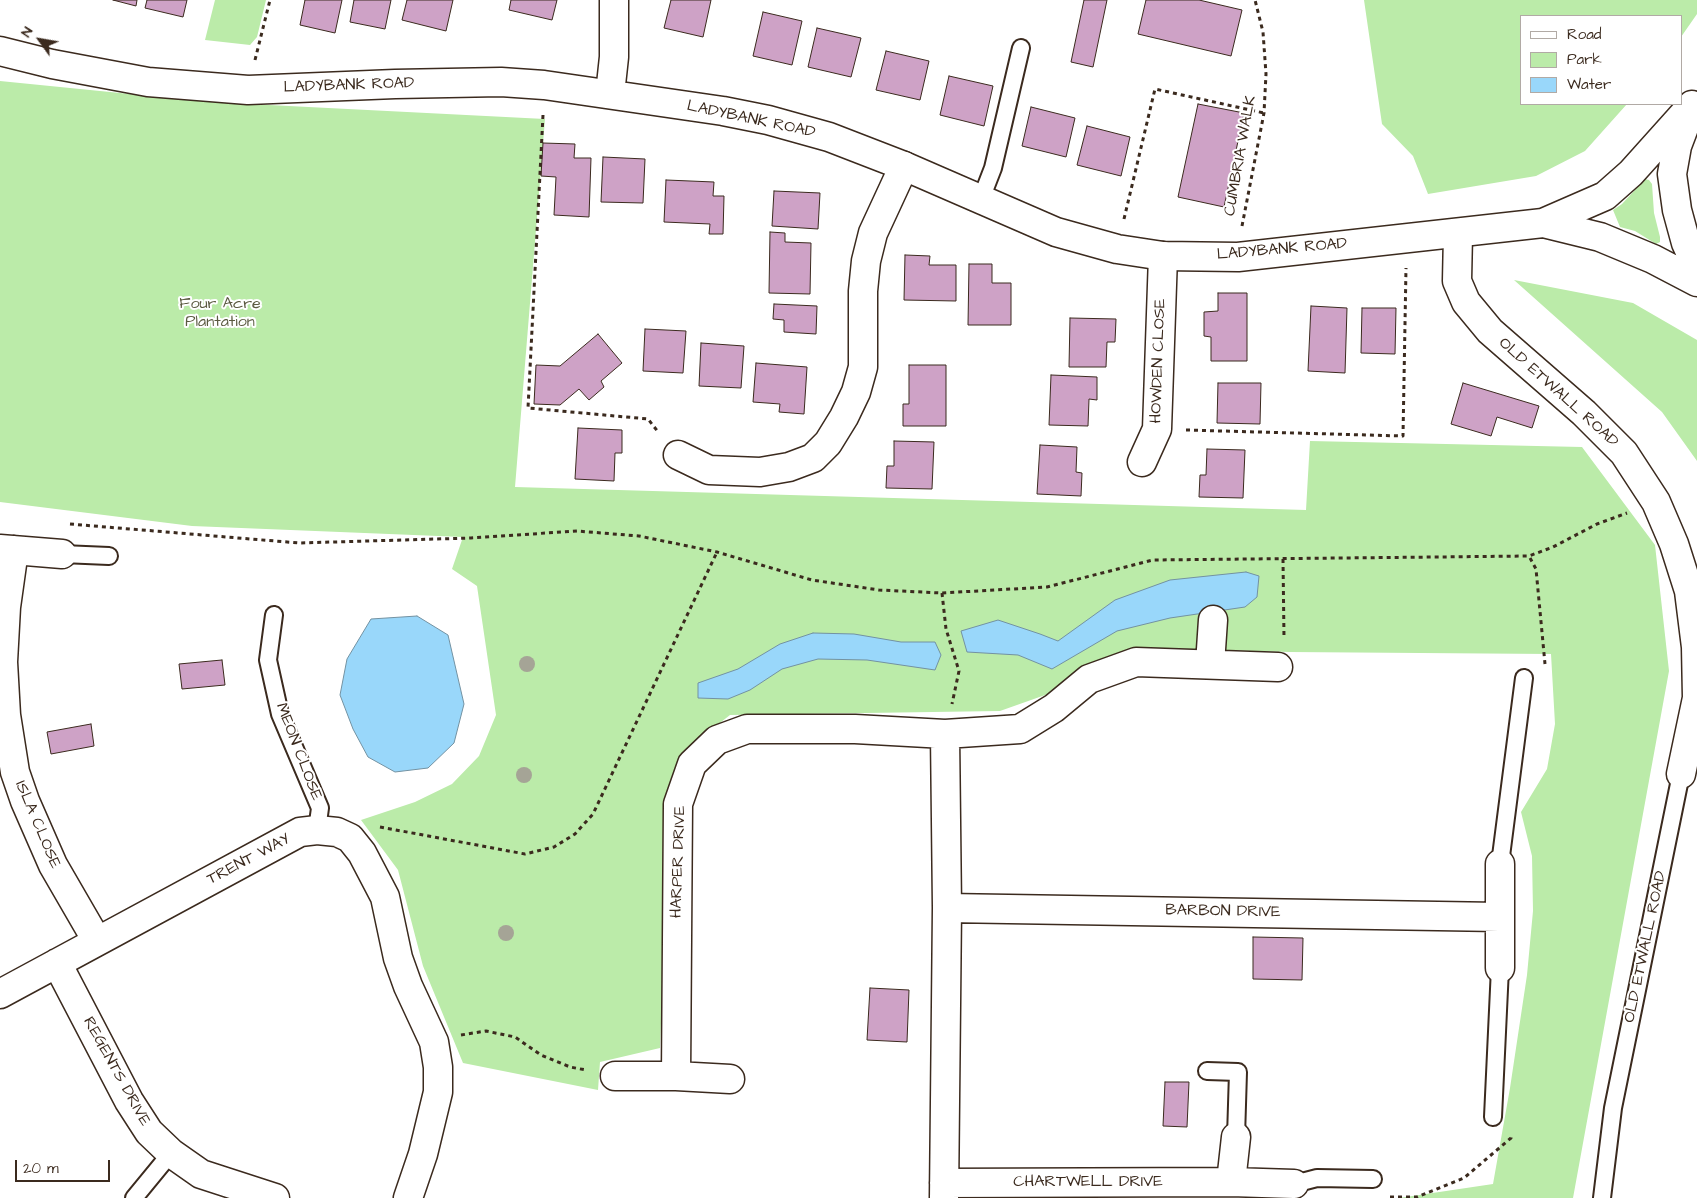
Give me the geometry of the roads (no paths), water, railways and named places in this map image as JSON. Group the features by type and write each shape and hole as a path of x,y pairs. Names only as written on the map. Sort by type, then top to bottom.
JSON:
{"street":[{"path":"610,94 614,57 614,0"},
{"name":"LADYBANK ROAD","path":"0,51 52,64 148,82 248,90 414,83 501,82 544,84 723,111 768,120 829,137 904,166 1056,232 1117,249 1163,256 1238,256 1458,234 1543,223 1605,196 1632,173 1695,102"},
{"path":"1695,102 1677,146 1672,174 1677,210 1686,243 1697,266"},
{"path":"678,455 709,470 760,472 789,468 813,458 828,444 856,392 863,368 863,291 866,261 873,233 904,166"},
{"name":"LADYBANK ROAD","path":"1543,223 1600,237 1654,259 1697,282"},
{"name":"OLD ETWALL ROAD","path":"1458,234 1457,281 1466,302 1490,331 1584,413 1624,453 1656,502 1674,544 1689,591 1696,647 1697,698 1681,774"},
{"name":"HOWDEN CLOSE","path":"1142,462 1158,429 1163,256"},
{"name":"ISLA CLOSE","path":"62,554 7,550 3,662 7,774 25,801 53,865 97,941"},
{"path":"1210,664 1213,620"},
{"name":"HARPER DRIVE","path":"676,1076 678,804 692,764 717,740 747,729 855,729 945,734 1020,729 1054,708 1089,679 1136,662 1278,667"},
{"path":"944,1191 947,908 945,734"},
{"name":"TRENT WAY","path":"0,994 300,832 317,830 337,832 350,838 362,853 385,897 398,958 408,986 434,1042 438,1068 438,1092 423,1154 408,1198"},
{"path":"1500,864 1500,968"},
{"name":"BARBON DRIVE","path":"947,908 1499,917"},
{"name":"REGENTS DRIVE","path":"58,963 130,1101 149,1132 171,1153 201,1174 275,1198"},
{"path":"615,1076 676,1076 730,1079"},
{"path":"1231,1182 1236,1137"},
{"name":"CHARTWELL DRIVE","path":"944,1191 1231,1182 1294,1184"}],"lane":[{"path":"981,200 993,168 1021,48"},
{"path":"62,554 109,556"},
{"name":"MEON CLOSE","path":"274,615 268,660 280,714 320,808 317,830"},
{"path":"1500,864 1524,678"},
{"name":"OLD ETWALL ROAD","path":"1602,1198 1613,1108 1681,774"},
{"path":"1493,1117 1500,968"},
{"path":"1207,1071 1238,1072 1236,1137"},
{"path":"134,1198 171,1153"},
{"path":"1294,1184 1317,1178 1372,1179"}],"water":[{"path":"1246,572 1259,576 1257,597 1245,607 1170,618 1117,631 1052,669 1018,655 967,652 961,631 998,620 1058,641 1115,600 1170,580"},
{"path":"417,616 448,635 464,704 454,743 428,768 395,772 368,757 353,729 340,695 347,659 371,619"},
{"path":"813,633 854,634 901,642 935,642 941,655 935,670 867,660 818,659 782,669 750,690 728,699 698,698 698,683 738,669 780,644"}],"park label":[{"name":"Four Acre Plantation","path":"220,314"}]}
